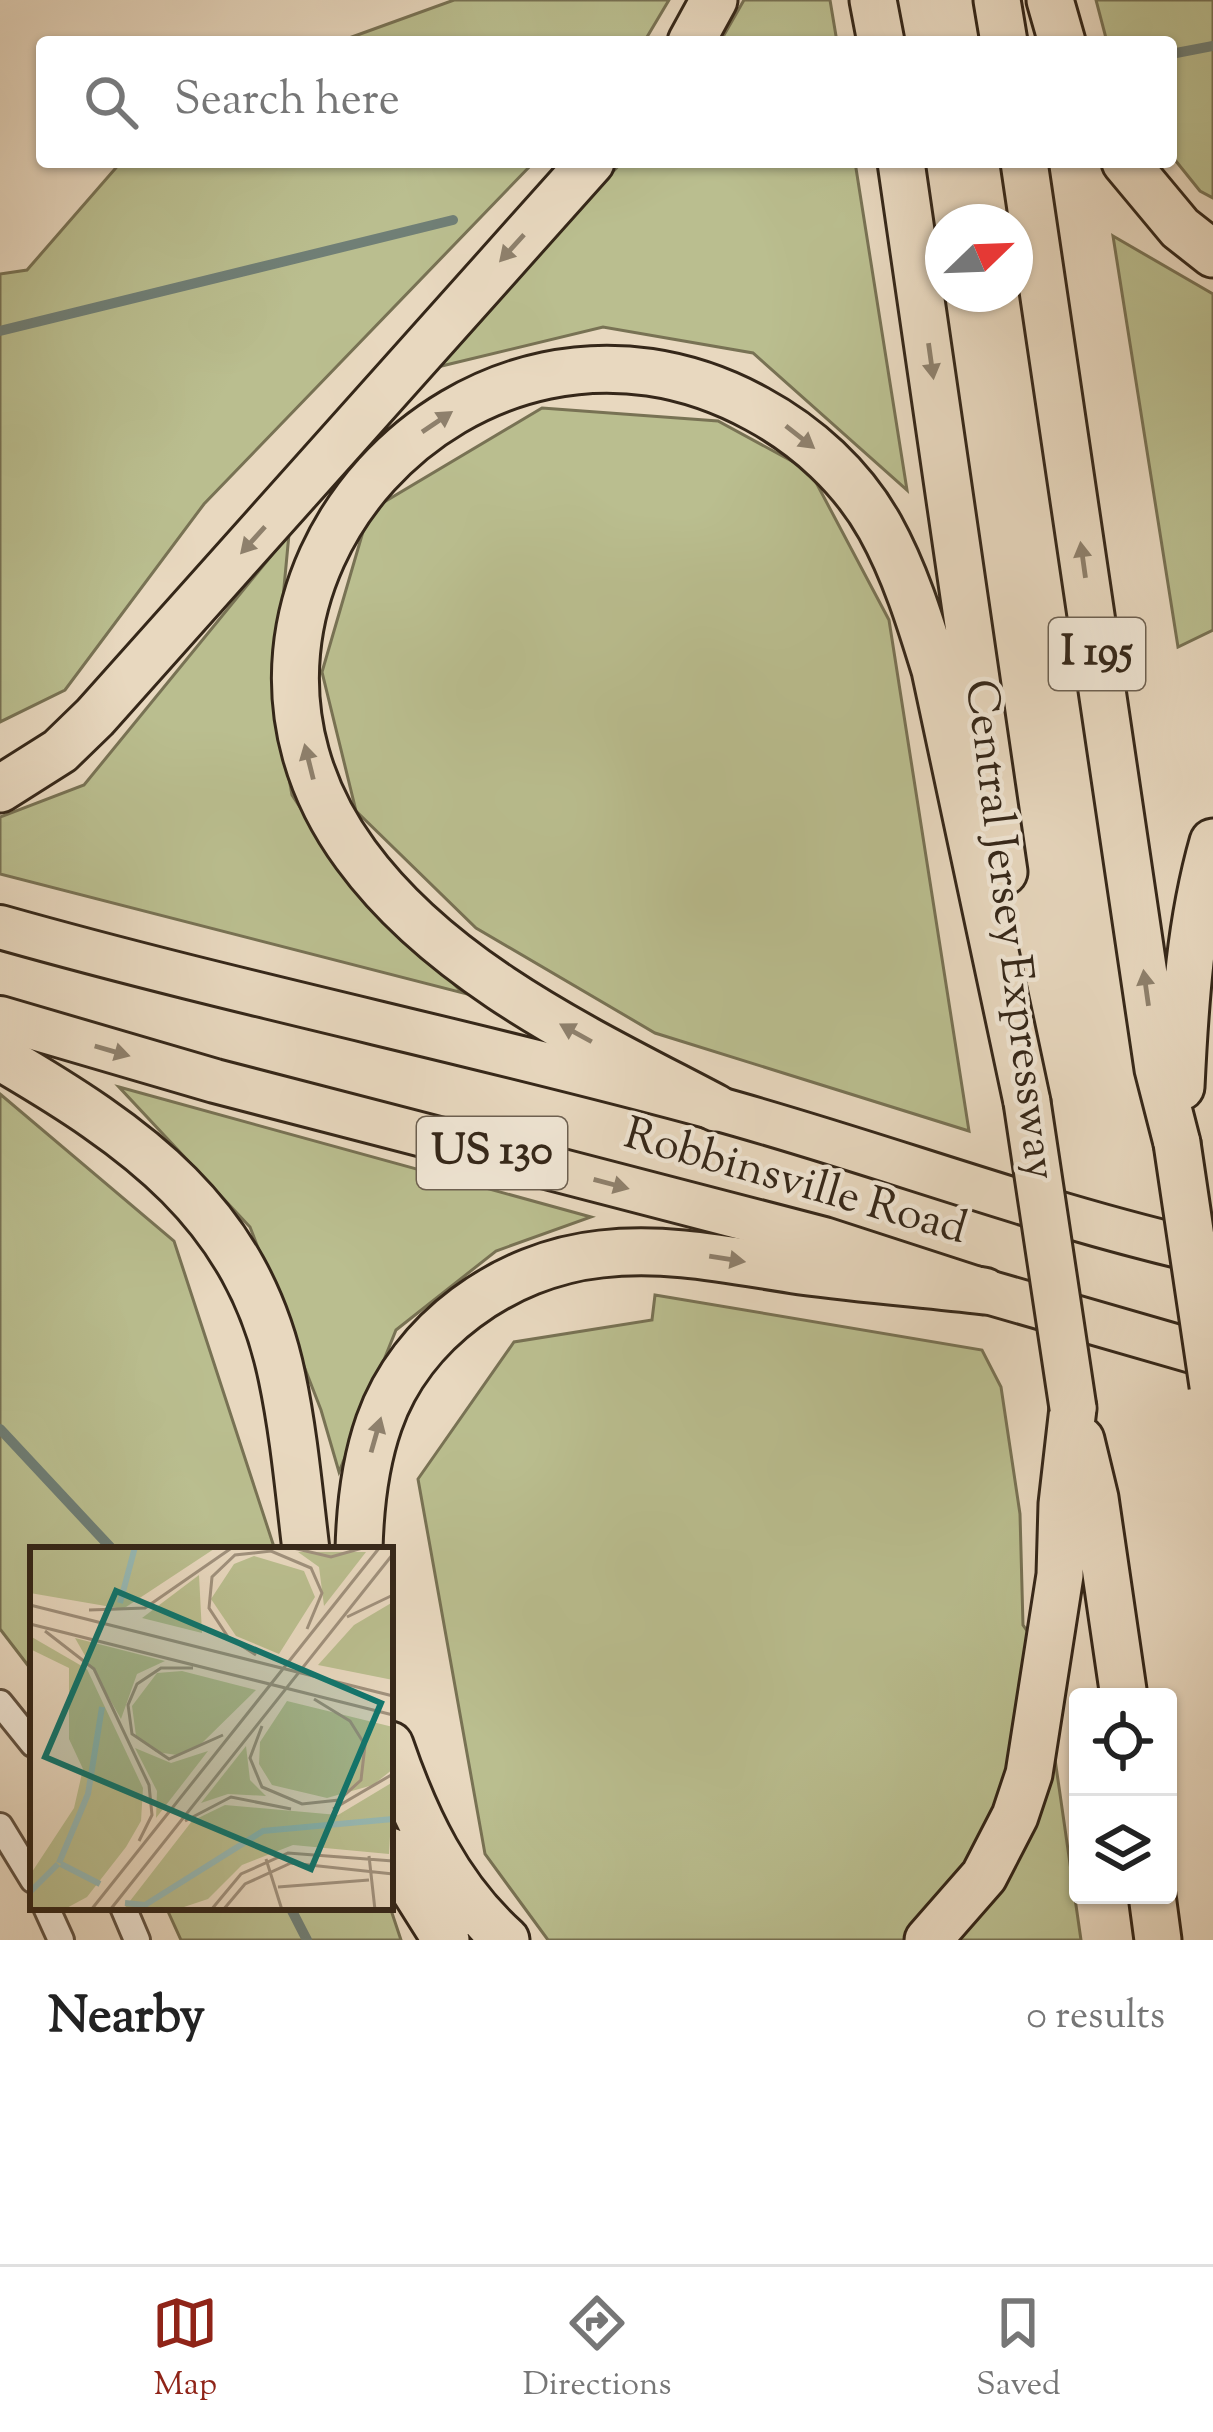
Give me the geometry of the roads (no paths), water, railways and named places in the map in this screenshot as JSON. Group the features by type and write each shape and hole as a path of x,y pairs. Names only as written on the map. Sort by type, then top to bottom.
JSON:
{"highway":[{"path":"695,36 714,0"},
{"path":"873,0 879,36"},
{"path":"997,0 1003,36"},
{"path":"1050,0 1060,36"},
{"path":"0,789 60,751 95,717 586,168"},
{"name":"Central Jersey Expressway","path":"902,168 998,823 1027,1102 1072,1408 1095,1498 1123,1688"},
{"name":"I 195","path":"1025,168 1158,1069 1178,1143 1213,1386"},
{"path":"1130,168 1180,228 1213,254"},
{"path":"716,1108 543,1015 451,950 398,904 357,857 329,815 310,773 298,699 301,626 315,574 337,525 368,481 406,443 446,414 489,392 535,377 588,370 637,371 688,380 736,397 815,448 879,524 916,608 935,670 1027,1102"},
{"path":"1178,1143 1188,956 1213,842"},
{"name":"Robbinsville Road","path":"0,927 143,968 716,1108 1117,1233 1213,1254"},
{"name":"Robbinsville Road","path":"0,1018 215,1081 824,1239 1213,1357"},
{"path":"0,1057 74,1100 144,1150 199,1203 235,1256 264,1318 282,1374 306,1547"},
{"path":"359,1547 374,1439 397,1385 430,1341 459,1313 531,1272 598,1254 664,1252 984,1291"},
{"path":"928,1940 984,1876 1016,1816 1029,1774 1060,1575 1072,1408"},
{"path":"393,1752 436,1854 467,1900 506,1940"},
{"path":"393,1856 446,1940"},
{"path":"1153,1904 1158,1940"}],"street":[{"path":"0,1703 30,1740"},
{"path":"0,1826 30,1875"},
{"path":"47,1910 61,1940"},
{"path":"124,1910 137,1940"}],"waterway":[{"path":"1177,53 1213,46"},
{"path":"0,331 453,220"},
{"path":"0,1429 110,1547"},
{"path":"292,1910 307,1940"}]}
